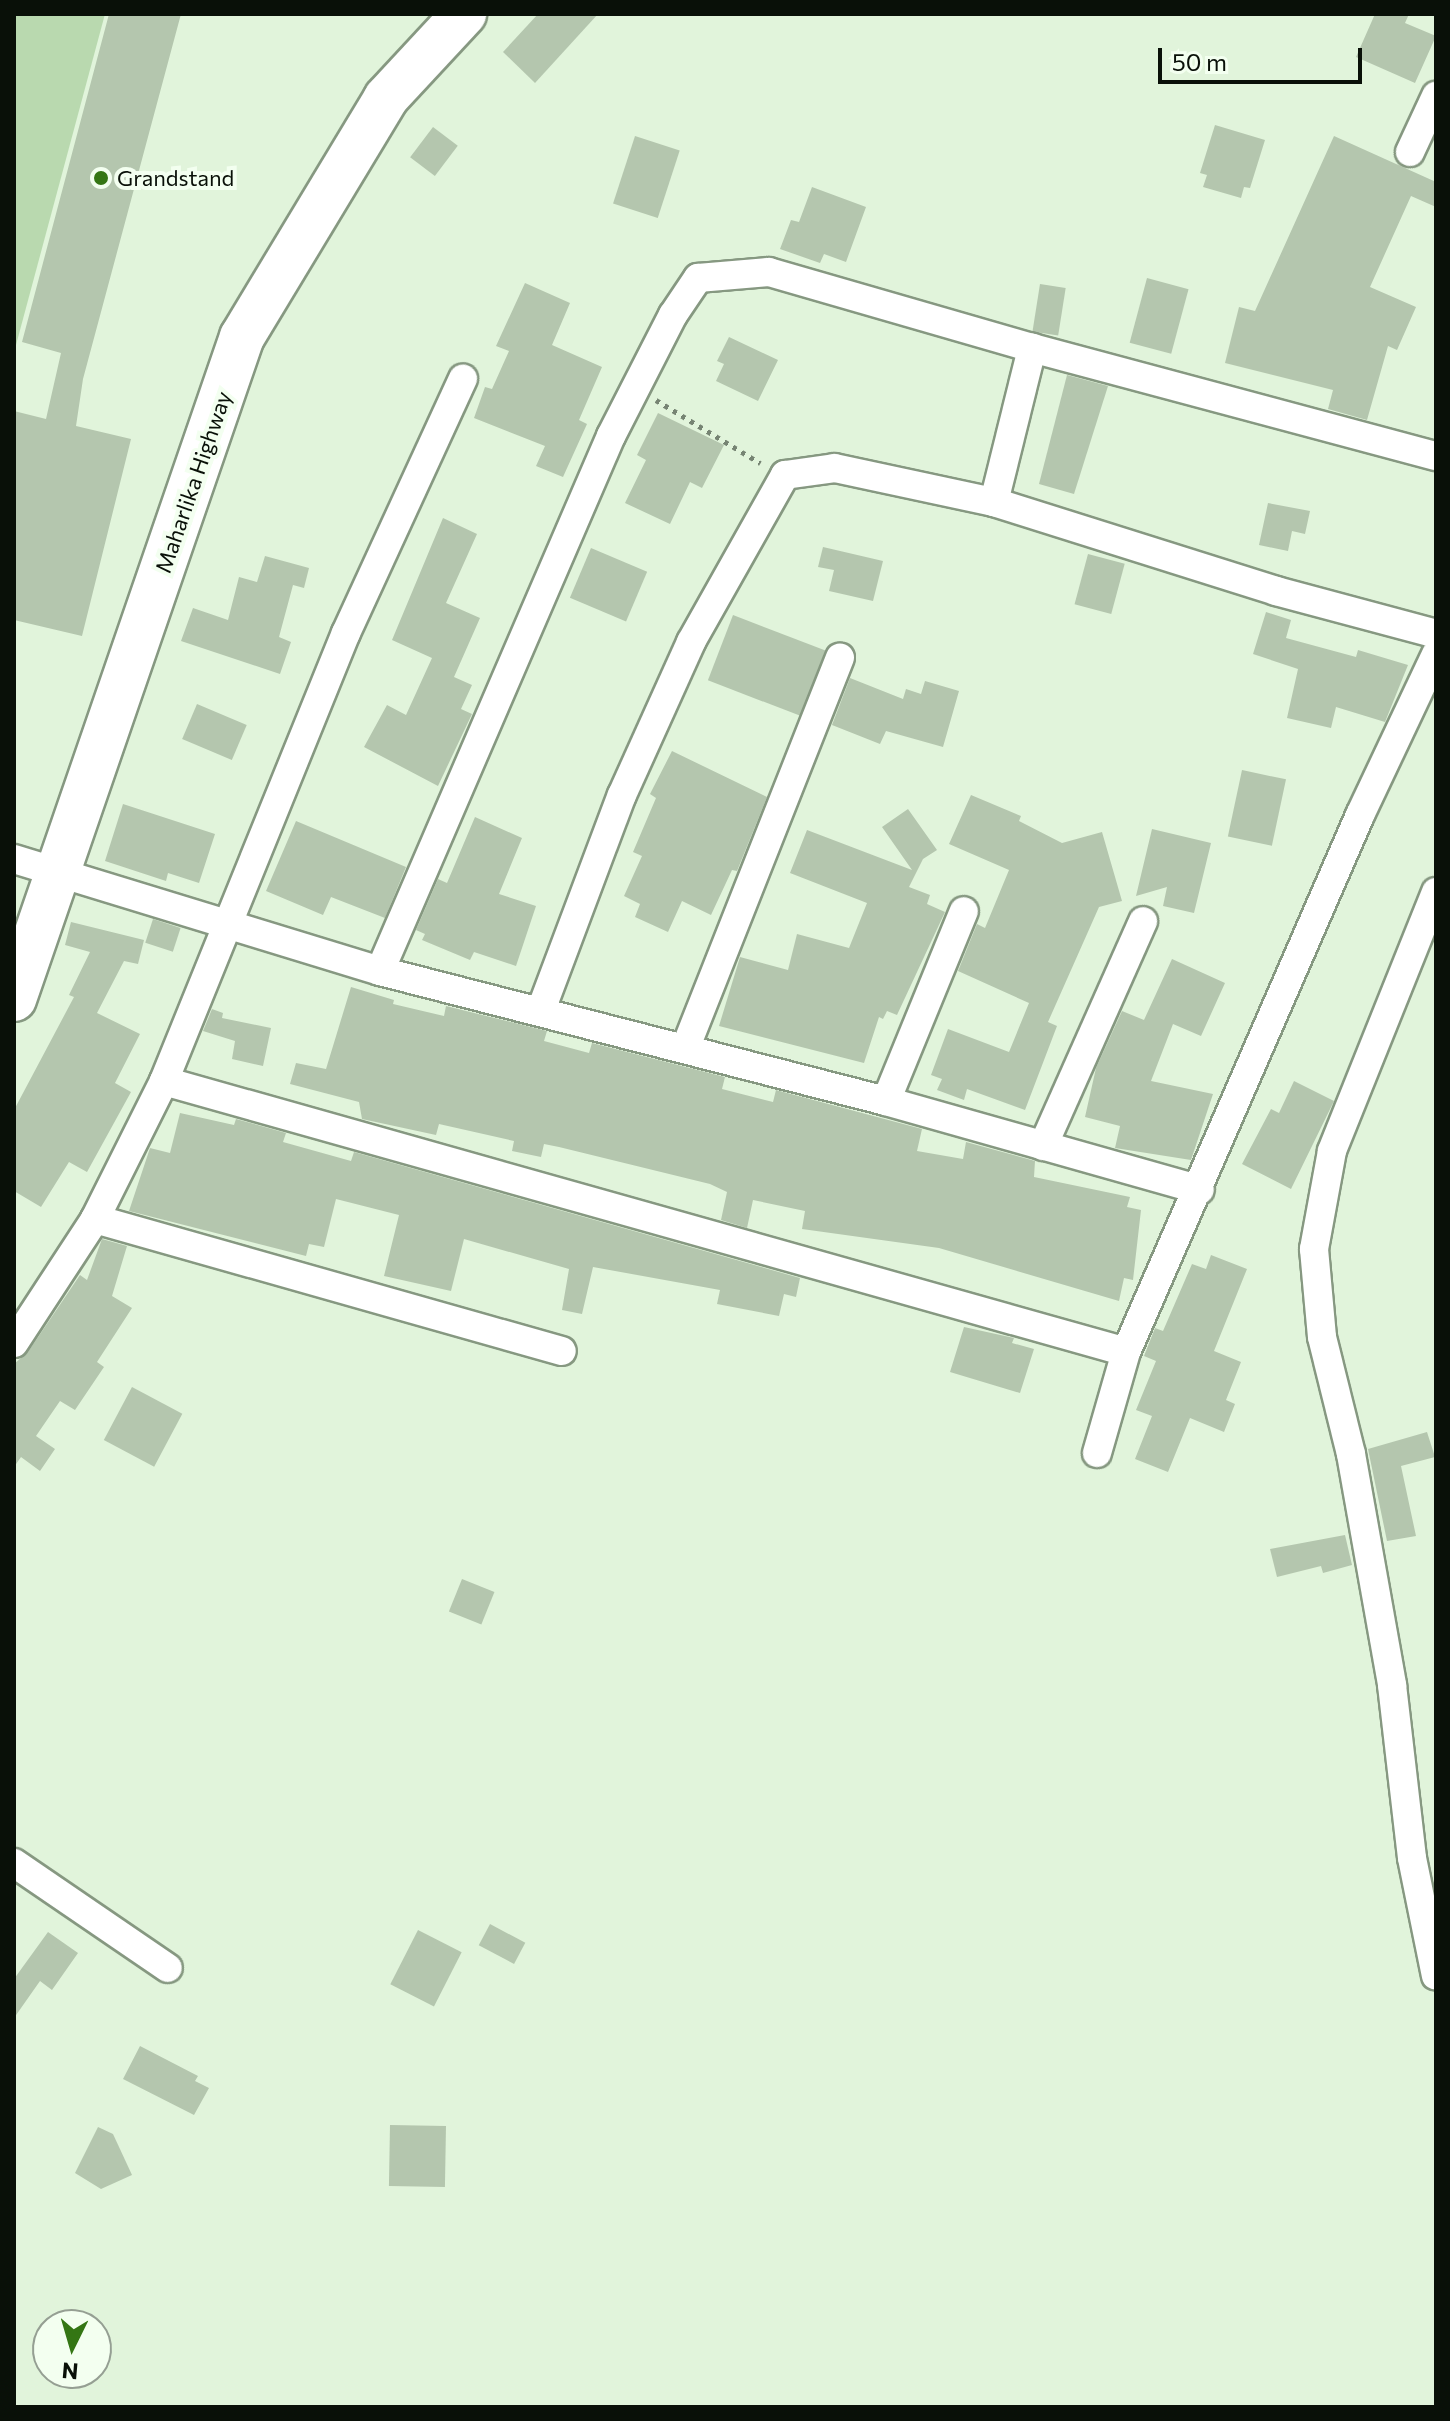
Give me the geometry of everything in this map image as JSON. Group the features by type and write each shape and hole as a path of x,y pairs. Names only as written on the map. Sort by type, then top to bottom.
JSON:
{"highway":[{"name":"Maharlika Highway","path":"14,999 60,876 242,337 386,98 464,14"}],"street":[{"path":"1410,152 1436,96"},
{"path":"380,971 635,387 698,278 715,273 769,272 1032,348 1436,456"},
{"path":"994,502 1032,348"},
{"path":"14,1343 95,1219 164,1081 346,633 463,379"},
{"path":"541,1010 622,795 678,670 785,475 835,468 994,502 1276,591 1436,634"},
{"path":"1097,1453 1126,1352 1200,1190 1360,815 1436,654"},
{"path":"685,1049 840,658"},
{"path":"14,859 60,876 380,971 886,1101 1200,1190"},
{"path":"1436,892 1332,1151 1314,1249 1322,1337 1354,1470 1392,1685 1412,1858 1436,1976"},
{"path":"886,1101 964,911"},
{"path":"1043,1146 1143,921"},
{"path":"164,1081 1126,1352"},
{"path":"95,1219 562,1351"},
{"path":"14,1863 168,1968"}],"path":[{"path":"635,387 785,475"}],"green space":[{"path":"14,14 105,14 16,345 14,345"}],"building":[{"path":"109,14 181,14 83,379 76,426 131,439 82,636 14,620 14,411 46,419 61,353 22,342"},
{"path":"538,14 598,14 535,83 503,52"},
{"path":"1375,14 1409,14 1405,23 1436,36 1415,83 1356,57"},
{"path":"1215,125 1265,140 1250,188 1244,187 1241,198 1203,187 1207,175 1200,173"},
{"path":"433,127 458,146 435,176 410,157"},
{"path":"635,136 680,151 658,218 613,204"},
{"path":"1334,136 1436,182 1436,207 1411,196 1370,287 1416,307 1397,350 1388,346 1367,420 1328,409 1333,390 1225,363 1239,307 1255,311"},
{"path":"812,187 866,207 846,262 824,254 820,263 780,249 791,220 799,222"},
{"path":"1147,278 1189,289 1171,354 1130,343"},
{"path":"525,283 570,303 552,345 602,367 579,420 587,424 563,477 536,466 545,446 474,418 485,387 492,389 509,351 496,346"},
{"path":"1040,284 1066,288 1058,335 1032,331"},
{"path":"729,337 778,360 758,401 716,381 724,364 717,361"},
{"path":"1067,375 1108,386 1074,494 1039,484"},
{"path":"658,413 724,445 702,488 690,482 670,524 625,503 646,460 637,455"},
{"path":"1268,503 1310,511 1305,534 1292,531 1288,551 1259,545"},
{"path":"443,518 477,534 446,603 480,618 454,677 472,685 461,709 472,714 438,786 364,747 387,705 406,715 432,658 392,640"},
{"path":"823,547 883,561 873,601 829,591 834,570 818,567"},
{"path":"591,548 647,572 626,622 570,598"},
{"path":"1088,554 1125,564 1111,614 1075,604"},
{"path":"265,556 309,568 304,588 293,585 279,637 291,642 280,674 181,641 193,608 228,620 239,577 257,582"},
{"path":"1266,612 1291,620 1286,638 1356,657 1358,650 1408,665 1385,722 1336,707 1331,728 1287,718 1298,669 1253,654"},
{"path":"733,615 825,650 800,716 708,680"},
{"path":"850,678 903,699 906,689 921,694 925,681 959,691 943,747 886,731 880,744 832,725"},
{"path":"197,704 247,725 232,760 182,739"},
{"path":"672,751 767,797 737,871 732,870 711,915 682,901 668,932 635,917 640,904 624,896 642,856 633,852 656,798 650,794"},
{"path":"1242,770 1286,779 1272,846 1228,837"},
{"path":"971,795 1021,816 1019,821 1062,843 1102,832 1122,901 1099,907 1048,1022 1057,1026 1025,1110 967,1089 964,1100 937,1090 942,1079 931,1075 948,1029 1009,1052 1029,1003 958,971 977,924 985,928 1009,870 949,844"},
{"path":"123,804 215,834 199,883 168,873 166,881 105,861"},
{"path":"908,809 937,850 923,859 909,887 930,895 927,904 945,912 897,1015 887,1011 883,1019 879,1017 864,1063 719,1026 740,957 788,970 797,934 849,948 867,903 790,873 807,830 912,870 882,827"},
{"path":"475,817 522,838 499,894 536,906 516,966 474,952 470,960 422,940 425,934 416,930 438,879 447,883"},
{"path":"296,821 406,867 385,918 331,897 323,915 266,891"},
{"path":"1152,829 1211,843 1194,913 1163,906 1167,887 1136,896"},
{"path":"153,919 181,928 173,952 145,943"},
{"path":"71,922 144,940 138,964 124,961 97,1013 140,1034 115,1083 131,1092 87,1172 69,1162 41,1207 14,1191 14,1110 74,997 69,995 90,952 65,945"},
{"path":"1172,959 1225,983 1201,1036 1173,1024 1151,1081 1213,1094 1191,1160 1115,1148 1120,1126 1085,1117 1096,1068 1122,1011 1144,1020"},
{"path":"351,987 394,1000 393,1004 444,1016 446,1006 547,1031 544,1041 589,1053 592,1043 725,1077 722,1089 773,1102 776,1090 922,1129 917,1151 963,1159 966,1142 1035,1161 1034,1177 1130,1197 1127,1207 1141,1210 1133,1280 1124,1278 1119,1301 939,1248 802,1229 805,1211 753,1200 747,1228 721,1220 727,1192 710,1184 544,1144 541,1157 512,1151 514,1141 439,1124 436,1135 362,1119 359,1102 290,1084 296,1063 326,1069"},
{"path":"212,1009 223,1013 222,1018 271,1028 263,1066 232,1059 235,1041 203,1031"},
{"path":"1294,1081 1334,1101 1291,1189 1242,1164 1271,1109 1279,1113"},
{"path":"180,1113 234,1125 236,1119 286,1133 283,1142 351,1161 354,1152 800,1278 796,1297 784,1294 779,1316 717,1304 720,1290 593,1267 582,1314 562,1310 569,1269 464,1239 451,1291 384,1276 399,1215 336,1199 324,1247 309,1244 306,1256 129,1211 150,1148 170,1153"},
{"path":"102,1239 127,1246 112,1296 132,1308 97,1362 104,1367 75,1410 60,1401 36,1436 55,1449 40,1471 21,1457 14,1467 14,1364 28,1352 80,1275 87,1280"},
{"path":"1211,1255 1247,1269 1214,1351 1241,1362 1226,1400 1235,1404 1224,1432 1190,1418 1168,1472 1135,1459 1152,1416 1136,1410 1156,1361 1144,1356 1155,1328 1163,1331 1192,1264 1206,1269"},
{"path":"964,1327 1014,1338 1012,1343 1034,1349 1020,1393 950,1372"},
{"path":"132,1387 182,1414 154,1467 104,1440"},
{"path":"1427,1432 1435,1457 1401,1466 1416,1536 1387,1541 1368,1449"},
{"path":"1345,1535 1352,1565 1323,1573 1321,1566 1277,1577 1270,1549"},
{"path":"462,1579 494,1592 481,1625 449,1611"},
{"path":"490,1924 525,1943 514,1964 479,1945"},
{"path":"418,1930 462,1952 434,2007 390,1984"},
{"path":"48,1932 78,1953 52,1990 40,1981 14,2018 14,1979"},
{"path":"140,2046 198,2076 195,2081 209,2088 194,2115 123,2079"},
{"path":"390,2125 446,2126 445,2187 389,2186"},
{"path":"98,2127 113,2134 132,2175 101,2189 75,2173"}],"place":[{"name":"Grandstand","path":"101,178"}]}
